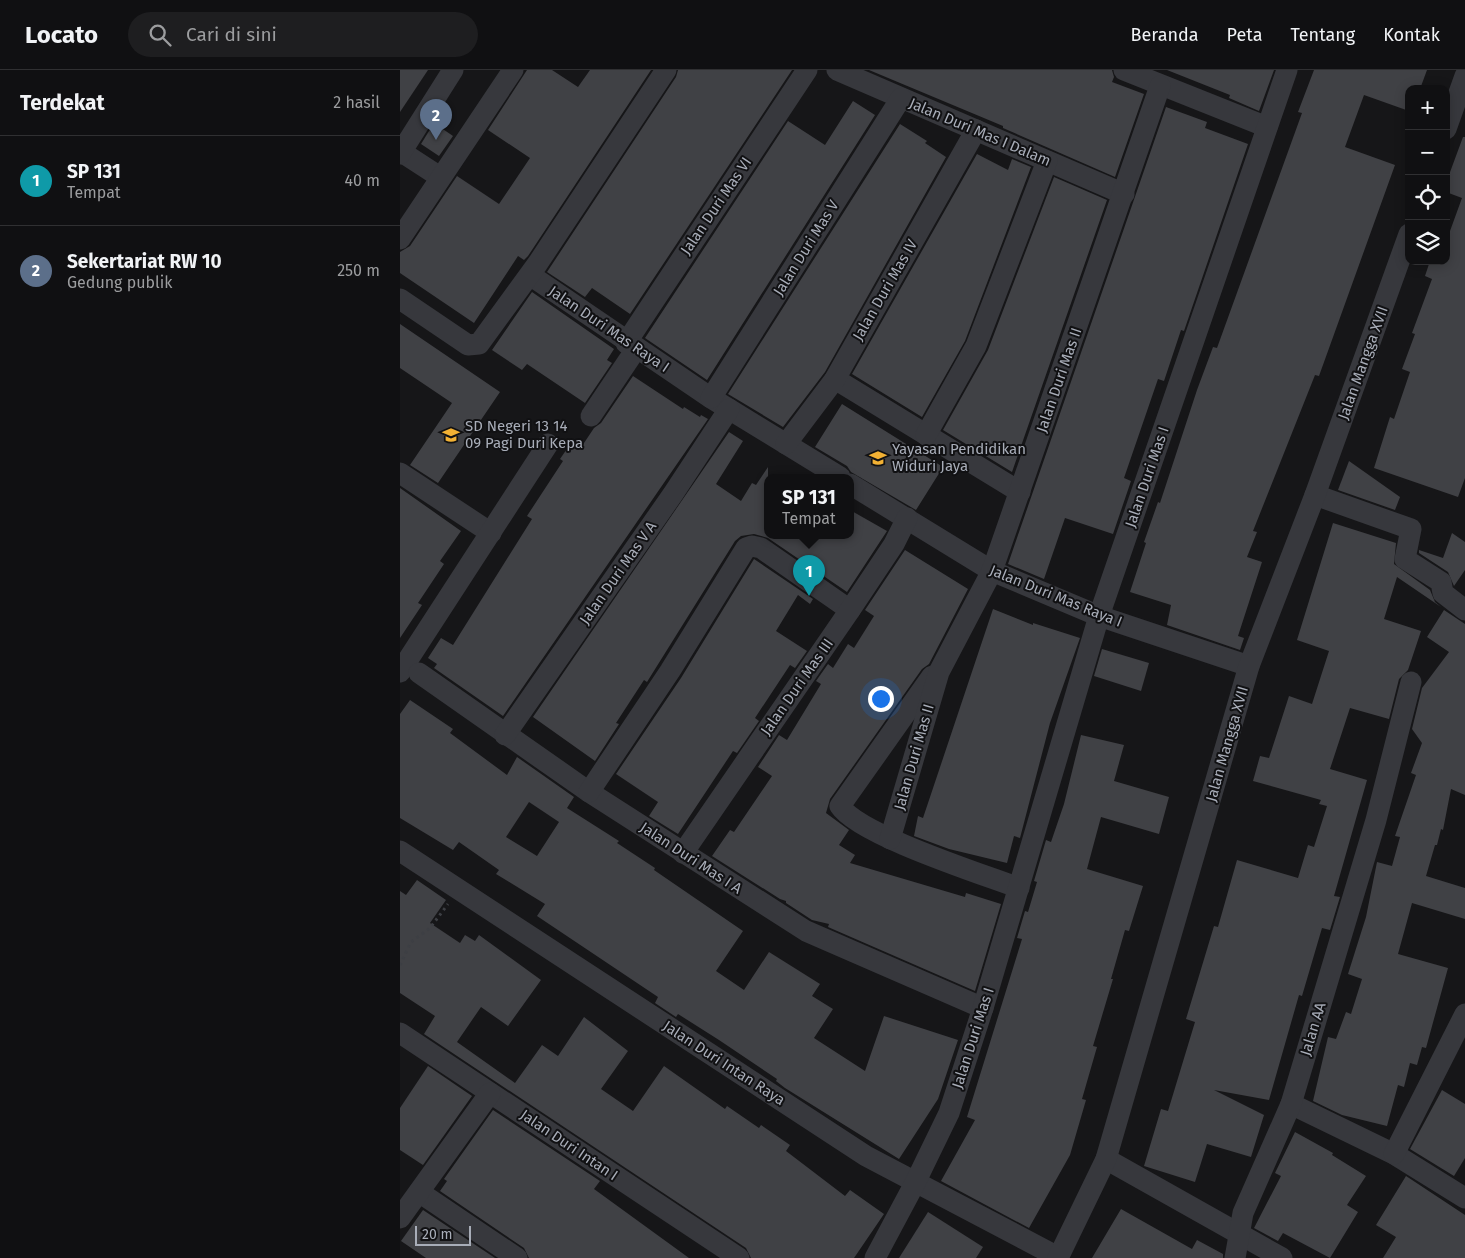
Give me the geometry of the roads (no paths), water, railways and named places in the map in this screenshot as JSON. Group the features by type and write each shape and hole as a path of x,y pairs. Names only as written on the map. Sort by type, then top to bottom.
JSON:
{"street":[{"path":"440,177 400,152 453,70"},
{"path":"400,239 512,70"},
{"path":"400,299 468,345 474,346 483,341 530,275 666,70"},
{"name":"Jalan Duri Mas VI","path":"591,416 631,346 807,70"},
{"name":"Jalan Duri Mas I Dalam","path":"837,70 1124,194"},
{"path":"1124,70 1160,86 1267,127"},
{"name":"Jalan Duri Mas I","path":"875,1258 915,1183 949,1113 983,1008 1099,616 1287,70"},
{"path":"1450,118 1465,76"},
{"name":"Jalan Duri Mas II","path":"890,839 939,672 992,571 1160,86"},
{"name":"Jalan Duri Mas V","path":"720,403 901,98"},
{"name":"Jalan Duri Mas IV","path":"786,444 835,379 976,130"},
{"path":"926,435 976,346 1048,161"},
{"name":"Jalan Mangga XVII","path":"1058,1258 1106,1159 1249,666 1315,495 1405,245"},
{"name":"Jalan Duri Mas Raya I","path":"530,275 631,346 835,474"},
{"path":"835,379 1020,492"},
{"name":"Jalan Duri Mas V A","path":"505,735 673,494 720,403"},
{"path":"409,672 548,444"},
{"path":"400,473 492,533"},
{"name":"Jalan Duri Mas Raya I","path":"854,486 992,571 1099,616 1249,666"},
{"path":"1315,495 1411,529 1405,559 1441,582 1443,593 1465,610"},
{"name":"Jalan Duri Mas III","path":"683,853 850,610 894,544 907,518"},
{"path":"588,792 670,671 746,548 752,546 761,548 850,610"},
{"name":"Jalan Duri Mas I A","path":"409,672 588,792 806,931 983,1008"},
{"path":"939,672 929,679 841,802 842,809 864,825 890,839 1019,888"},
{"name":"Jalan AA","path":"1235,1258 1243,1213 1291,1104 1376,820 1411,682"},
{"name":"Jalan Duri Intan Raya","path":"400,851 866,1156 1058,1258"},
{"path":"1394,1154 1465,1014"},
{"name":"Jalan Duri Intan I","path":"400,1033 739,1258"},
{"path":"400,1218 490,1093"},
{"path":"1291,1104 1394,1154 1465,1198"},
{"path":"1106,1159 1282,1258"},
{"path":"419,1192 517,1258"}],"place":[{"name":"Sekertariat RW 10","path":"436,140"},
{"name":"SD Negeri 13 14 09 Pagi Duri Kepa","path":"451,435"},
{"name":"Yayasan Pendidikan Widuri Jaya","path":"878,458"},
{"name":"SP 131","path":"809,596"}]}
